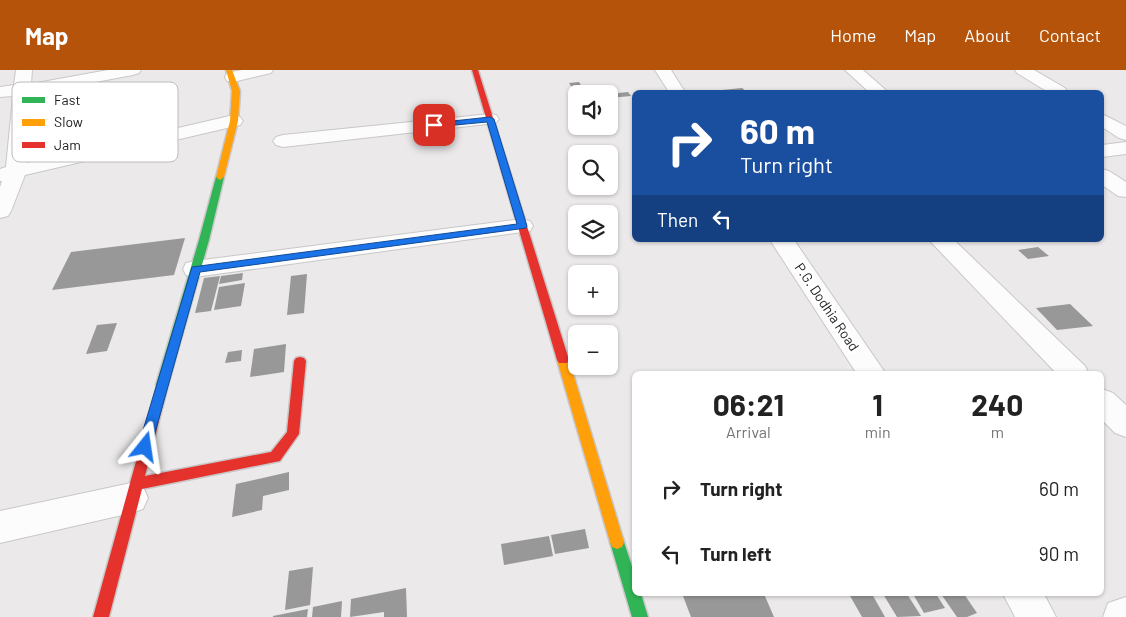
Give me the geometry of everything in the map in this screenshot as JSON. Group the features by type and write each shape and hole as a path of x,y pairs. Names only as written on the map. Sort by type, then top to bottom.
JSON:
{"street":[{"path":"73,82 133,70"},
{"path":"101,617 133,491 195,270 234,121 236,90 231,73 265,70"},
{"path":"475,70 632,590"},
{"path":"663,70 676,90"},
{"path":"853,70 877,90"},
{"path":"1023,70 1056,90"},
{"path":"283,141 490,119"},
{"path":"1104,120 1126,134"},
{"path":"178,134 234,121"},
{"path":"1104,151 1126,148"},
{"path":"0,211 8,196 8,173 12,151"},
{"path":"8,173 56,162"},
{"path":"1104,176 1126,191"},
{"path":"195,270 522,226"},
{"name":"P.G. Dodhia Road","path":"783,242 870,371"},
{"path":"943,242 1072,371"},
{"path":"0,527 133,491 275,457 293,434 300,361"},
{"path":"1104,403 1126,424"},
{"path":"634,596 640,617"},
{"path":"1023,596 1037,617"},
{"path":"1122,617 1126,616"}],"building":[{"path":"579,82 581,85 570,85 569,83"},
{"path":"742,88 744,90 722,90"},
{"path":"628,92 631,96 618,97 618,93"},
{"path":"185,238 174,275 52,290 71,252"},
{"path":"1038,247 1049,256 1028,259 1018,250"},
{"path":"243,273 242,280 219,284 221,276"},
{"path":"307,274 304,313 287,315 291,276"},
{"path":"220,276 211,311 195,313 204,278"},
{"path":"245,283 241,306 214,310 219,287"},
{"path":"1070,304 1093,326 1057,330 1036,308"},
{"path":"117,323 107,351 86,354 97,325"},
{"path":"286,344 284,372 250,377 254,349"},
{"path":"242,350 241,361 225,363 228,352"},
{"path":"289,472 289,490 263,496 262,510 232,517 236,484"},
{"path":"585,529 589,548 555,554 551,535"},
{"path":"549,536 553,556 504,565 501,544"},
{"path":"313,567 310,605 285,610 289,571"},
{"path":"406,588 407,617 384,617 384,612 350,617 351,599"},
{"path":"683,596 765,596 774,617 691,617"},
{"path":"850,596 873,596 885,617 862,617"},
{"path":"884,596 908,596 921,616 897,617"},
{"path":"914,596 937,596 945,608 924,613"},
{"path":"942,596 965,596 977,613 967,617 957,617"},
{"path":"342,601 341,617 312,617 313,607"},
{"path":"308,609 307,617 273,617 273,616"}],"traffic: fast":[{"path":"162,385 204,240 220,177"},
{"path":"617,542 632,591"},
{"path":"634,596 640,617"}],"traffic: slow":[{"path":"220,177 234,121 236,91 229,70"},
{"path":"563,360 617,542"}],"traffic: jam":[{"path":"475,70 563,360"},
{"path":"135,484 275,457 293,434 300,361"},
{"path":"101,617 162,385"}],"route":[{"path":"145,447 195,270 522,226 490,119 434,125"}]}
